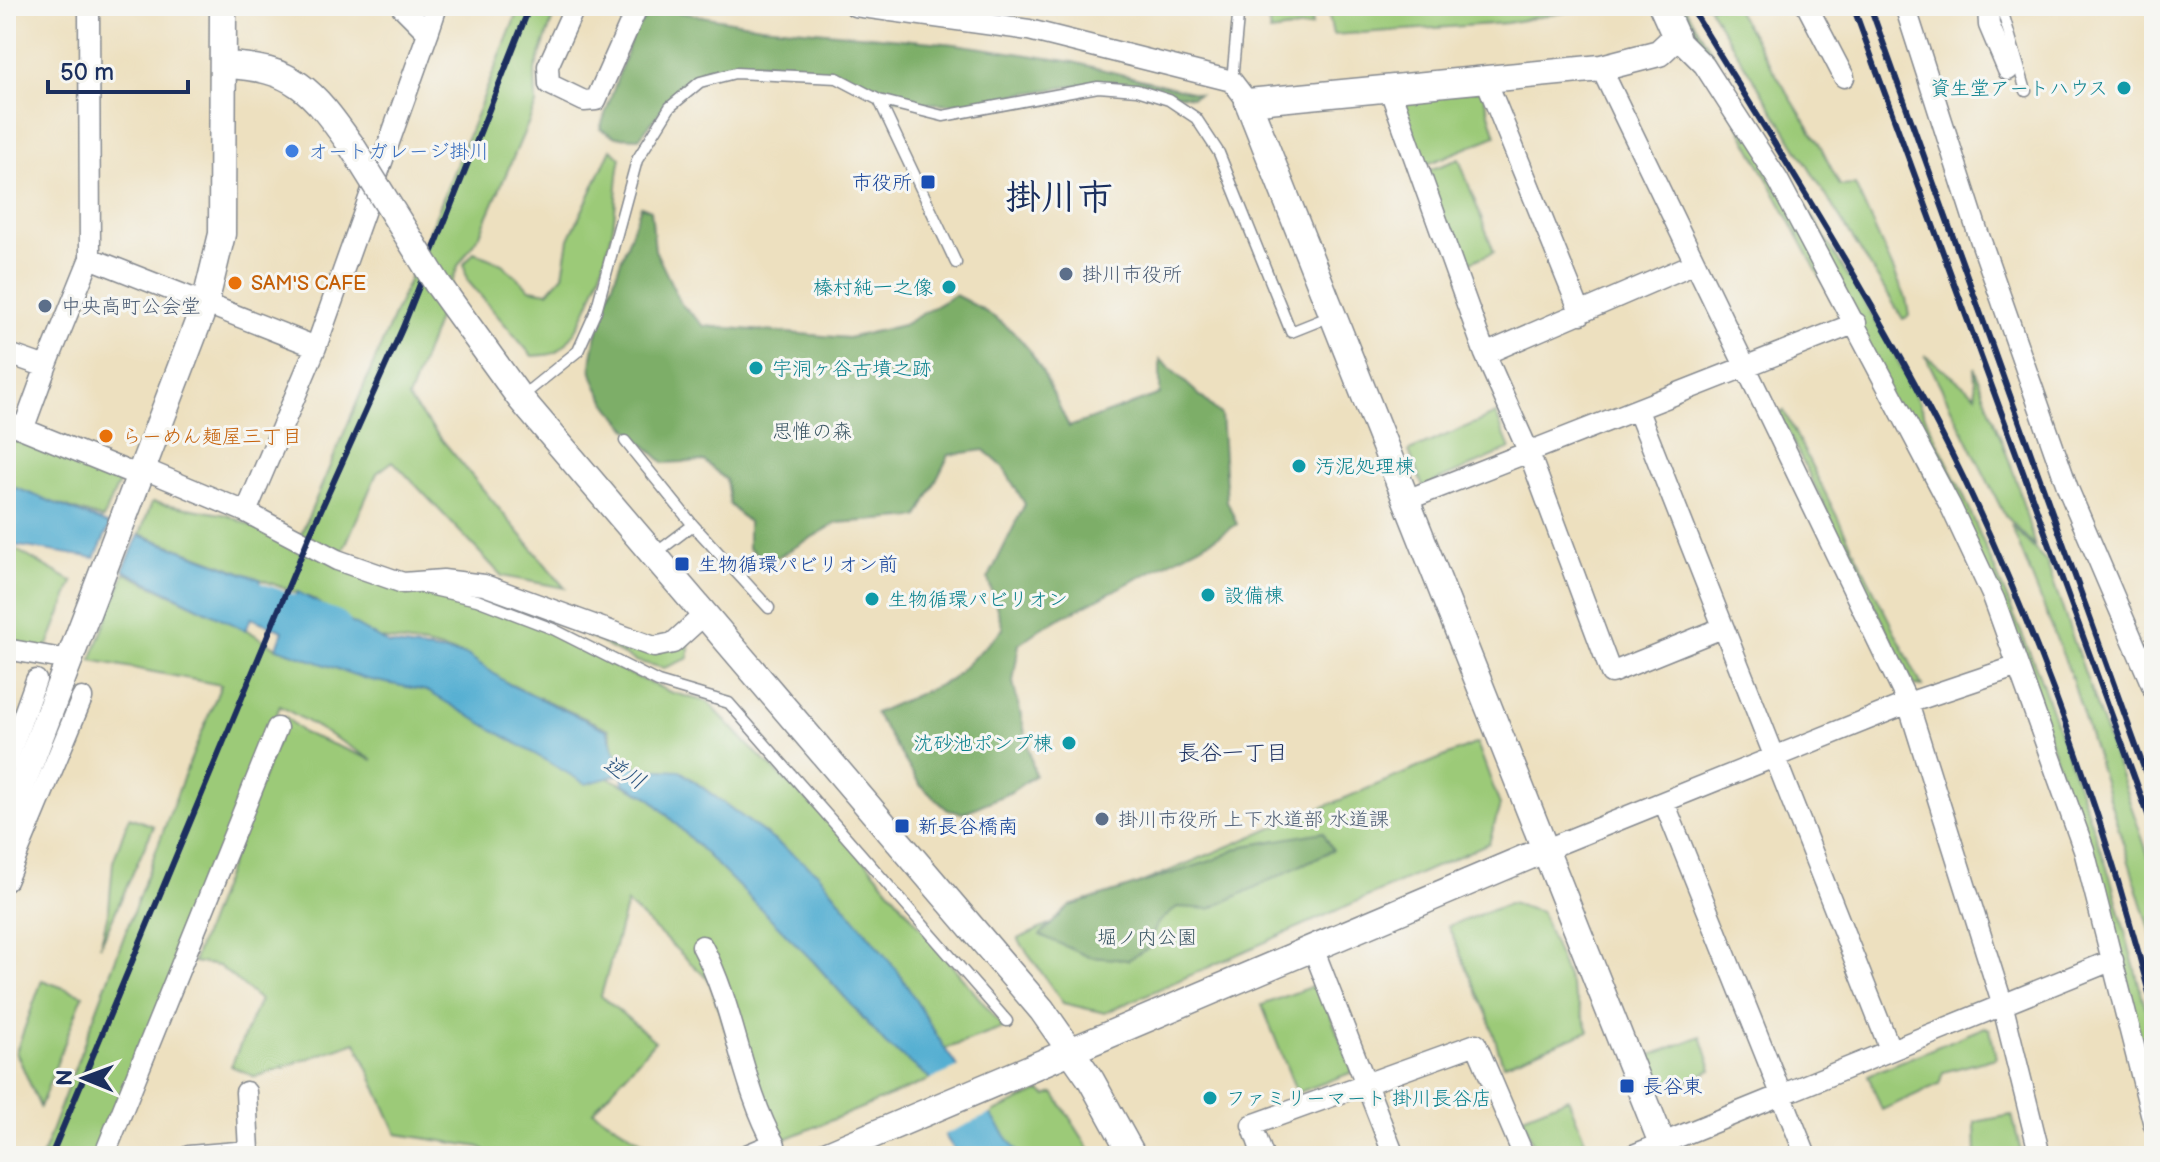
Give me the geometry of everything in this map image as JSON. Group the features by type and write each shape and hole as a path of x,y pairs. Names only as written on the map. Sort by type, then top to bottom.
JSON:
{"street":[{"path":"89,6 90,258 46,367 15,424 123,471 246,512 337,560 403,583 443,580 484,585 654,647 673,643 706,613"},
{"path":"6,826 205,304 222,234 223,6"},
{"path":"401,6 428,33"},
{"path":"246,512 316,347 437,6"},
{"path":"575,6 548,66 549,84 584,101 596,100 636,10"},
{"path":"855,6 1029,30 1232,81 1248,102 1664,1150"},
{"path":"1662,6 1676,37 1704,65 1778,180 1856,323 1994,599 2084,850 2154,1125"},
{"path":"1807,6 1844,77"},
{"path":"1905,6 1977,230 2068,489 2154,690"},
{"path":"1988,6 1989,25 2008,70"},
{"path":"1248,102 1601,68 1659,53 1676,37"},
{"path":"223,65 255,66 289,78 325,109 437,283 520,398 1042,1010 1072,1050 1133,1156"},
{"path":"1601,68 1693,264 1908,703 2002,1003 2040,1156"},
{"path":"1486,80 1581,314"},
{"path":"1390,90 1485,354 1529,453 1611,673 1722,628"},
{"path":"90,258 316,347"},
{"path":"1485,354 1693,264"},
{"path":"1404,501 1856,323"},
{"path":"6,353 46,367"},
{"path":"1638,411 1890,1049"},
{"path":"6,649 70,657"},
{"path":"823,1156 1544,850 1908,703 2018,666"},
{"path":"6,764 36,680"},
{"path":"6,881 82,698"},
{"path":"109,1155 277,728"},
{"path":"1664,802 1806,1156"},
{"path":"702,946 720,979 757,1111 774,1142"},
{"path":"1313,948 1394,1156"},
{"path":"1631,1156 1664,1150 1782,1094 2113,960"},
{"path":"1263,1156 1252,1125 1476,1044 1524,1156"},
{"path":"189,1156 249,1151 246,1092"}],"lane":[{"path":"1232,81 1239,6"},
{"path":"2001,6 2026,91"},
{"path":"520,398 578,351 596,311 637,160 670,107 700,82 735,73 837,78 879,100 943,116 1098,87 1137,90 1169,100 1196,118 1219,153 1291,332 1331,316"},
{"path":"879,100 956,263"},
{"path":"625,441 693,525 769,608"},
{"path":"654,554 693,525"},
{"path":"403,583 477,600 553,629 658,682 729,703 1007,1021"},
{"path":"731,1156 774,1142"}],"green space":[{"path":"520,6 557,6 535,70 536,105 480,234 458,266 408,399 565,588 502,576 393,461 377,473 341,555 409,591 542,623 619,669 670,692 708,702 750,747 845,836 1004,1028 945,1049 899,973 818,873 682,772 640,769 615,753 609,729 505,682 467,655 368,637 313,599 140,534 152,502 227,515 296,546 431,228"},
{"path":"1266,6 1309,6 1312,26 1270,32"},
{"path":"1327,6 1579,6 1577,10 1507,23 1333,35"},
{"path":"1674,6 1684,6 1890,345 1962,492 2040,677 2111,879 2154,1041 2154,1089 2026,659"},
{"path":"1708,6 1734,6 1819,144 1840,186 1855,185 1906,298 1909,316 1903,319"},
{"path":"654,8 761,26 955,44 1016,53 1073,62 1199,94 1192,97 1101,82 954,104 921,103 884,97 851,78 761,63 709,71 674,94 639,138 616,137 600,129 633,33"},
{"path":"1482,90 1496,136 1425,165 1400,96"},
{"path":"611,149 621,158 615,211 612,233 594,292 576,330 566,343 554,353 532,356 467,280 464,264 474,252 502,264 530,289 548,292 563,275 569,239"},
{"path":"1459,159 1494,252 1461,266 1426,171"},
{"name":"思惟の森","path":"641,206 651,210 655,250 681,304 704,326 848,338 903,325 955,295 1016,334 1038,364 1069,427 1160,394 1160,359 1221,415 1227,501 1237,524 1214,539 1041,628 1019,644 1013,682 1035,775 1011,792 963,813 948,810 920,785 875,713 951,680 1003,629 988,579 1025,504 1003,467 984,450 949,455 918,517 837,523 769,562 748,548 748,522 730,505 726,480 704,461 664,463 632,433 596,385 592,358 596,339"},
{"path":"1925,355 1976,395 1974,367 2016,479 2035,547 2004,514"},
{"path":"1784,411 1922,686 1914,685 1779,414"},
{"path":"1496,414 1510,449 1423,487 1409,451"},
{"path":"6,429 121,478 103,519 6,487"},
{"path":"2011,525 2046,561 2154,872 2154,942 2070,673"},
{"path":"6,544 73,582 41,663 6,657"},
{"path":"125,573 245,629 277,648 353,674 427,691 649,797 804,951 886,1044 932,1079 783,1140 744,1085 709,980 627,903 601,996 655,1041 593,1111 665,1156 494,1156 480,1147 397,1134 356,1042 255,1077 231,1066 260,1000 219,966 193,962 286,717 303,733 373,760 280,706 99,1156 42,1156 221,685 91,660"},
{"path":"538,609 629,646 689,638 689,658 664,668 635,661"},
{"name":"堀ノ内公園","path":"1477,743 1500,805 1489,843 1105,1013 1063,1003 1018,939 1143,882"},
{"path":"129,817 154,826 100,946 109,909 113,862"},
{"path":"1323,832 1333,850 1210,909 1177,907 1157,924 1148,948 1128,960 1089,957 1040,935 1070,906 1211,861 1244,846"},
{"path":"1511,903 1541,912 1589,1031 1503,1065 1488,1016 1448,926"},
{"path":"42,980 83,995 40,1107 16,1052"},
{"path":"1318,984 1353,1072 1297,1093 1262,1005"},
{"path":"1985,1027 1990,1029 1996,1058 1943,1072 1939,1084 1882,1110 1868,1075"},
{"path":"1701,1036 1712,1070 1663,1091 1649,1056"},
{"path":"1040,1091 1047,1096 1054,1093 1094,1156 1016,1156 990,1114"},
{"path":"1568,1098 1591,1155 1537,1156 1523,1116"},
{"path":"2012,1115 2022,1156 1976,1156 1975,1122"}],"water":[{"path":"6,484 110,525 95,558 6,544"},
{"path":"139,535 261,580 256,604 287,618 298,592 389,644 467,655 510,685 607,730 615,753 640,769 680,771 818,873 899,973 945,1049 1020,1156 959,1156 945,1136 931,1079 886,1044 814,962 649,797 624,784 621,774 586,784 427,691 366,679 277,648 283,631 251,618 245,630 123,570"}],"pier":[{"path":"962,1066 993,1113 941,1136 927,1081"}],"waterway":[{"name":"逆川","path":"214,584 334,627"}],"railway":[{"path":"51,1156 311,532 403,327 530,6"},
{"path":"1690,6 1867,297 1932,416 1993,542 2047,673 2095,807 2154,1012"},
{"path":"1853,6 2154,831"},
{"path":"1870,6 2154,796"}],"place":[{"name":"資生堂アートハウス","path":"2124,88"},
{"name":"オートガレージ掛川","path":"292,151"},
{"name":"市役所","path":"928,182"},
{"name":"掛川市役所","path":"1066,274"},
{"name":"SAM'S CAFE","path":"235,283"},
{"name":"榛村純一之像","path":"949,287"},
{"name":"中央高町公会堂","path":"45,306"},
{"name":"宇洞ヶ谷古墳之跡","path":"756,368"},
{"name":"らーめん麺屋三丁目","path":"106,436"},
{"name":"汚泥処理棟","path":"1299,466"},
{"name":"生物循環パビリオン前","path":"682,564"},
{"name":"設備棟","path":"1208,595"},
{"name":"生物循環パビリオン","path":"872,599"},
{"name":"沈砂池ポンプ棟","path":"1069,743"},
{"name":"掛川市役所 上下水道部 水道課","path":"1102,819"},
{"name":"新長谷橋南","path":"902,826"},
{"name":"長谷東","path":"1627,1086"},
{"name":"ファミリーマート 掛川長谷店","path":"1210,1098"}],"district":[{"name":"掛川市","path":"1059,196"},
{"name":"長谷一丁目","path":"1233,752"}]}
